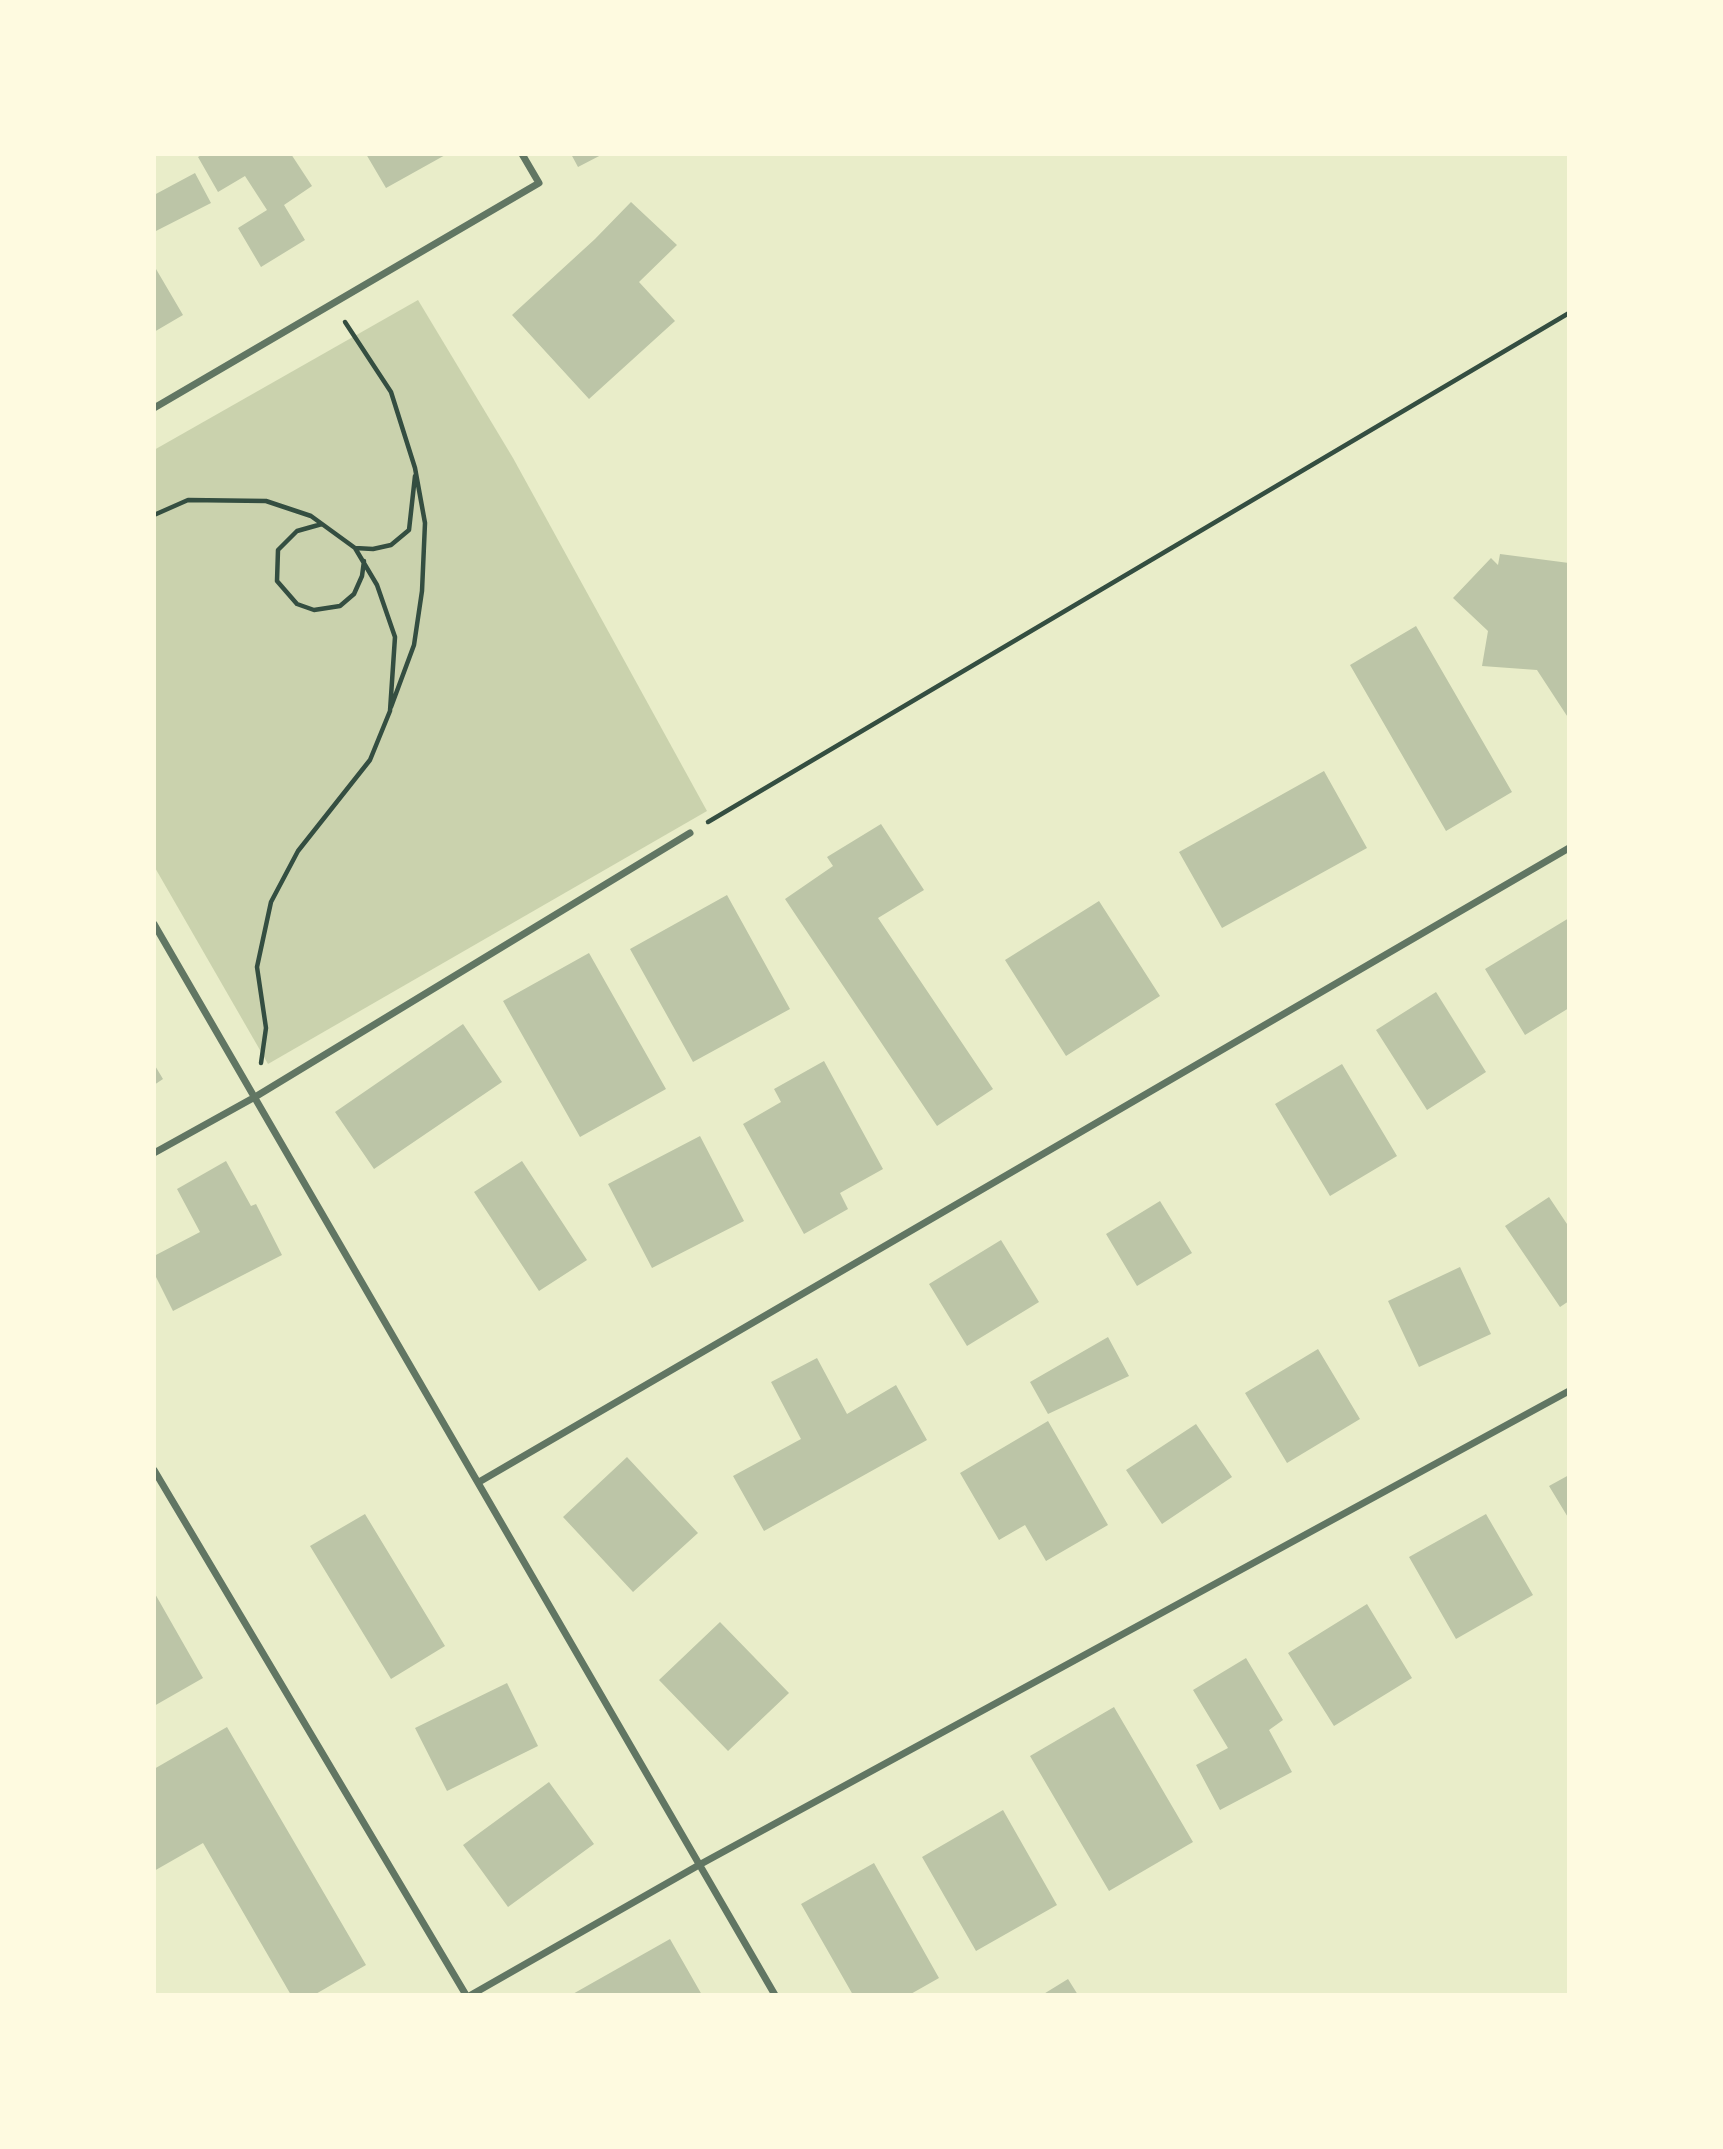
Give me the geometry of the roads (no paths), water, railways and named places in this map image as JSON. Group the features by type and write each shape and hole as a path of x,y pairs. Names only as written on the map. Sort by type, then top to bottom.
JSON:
{"street":[{"path":"154,408 539,183 522,154"},
{"path":"154,1153 256,1097 690,833"},
{"path":"479,1482 1569,848"},
{"path":"154,923 775,1995"},
{"path":"154,1470 469,1995 699,1865 1569,1391"}]}
